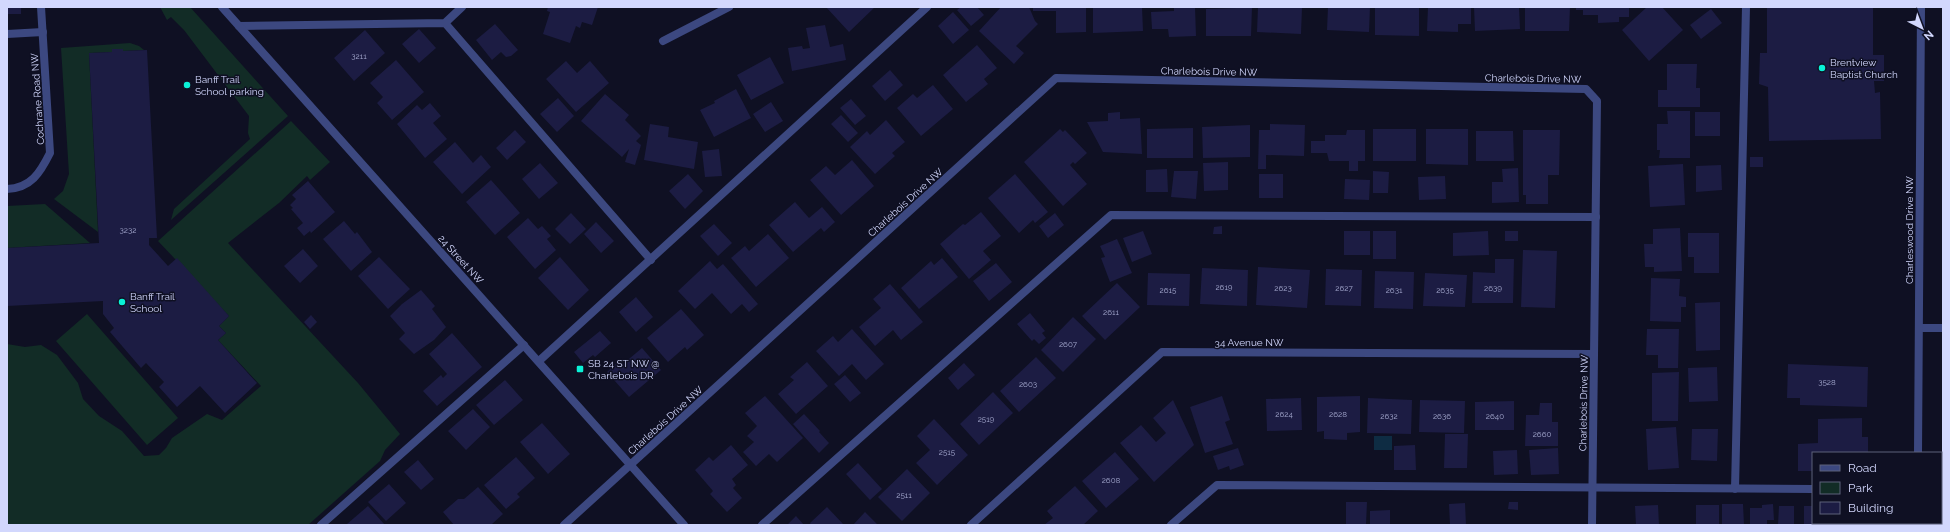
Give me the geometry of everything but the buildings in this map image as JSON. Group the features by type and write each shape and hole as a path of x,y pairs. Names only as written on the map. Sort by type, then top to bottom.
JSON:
{"street":[{"name":"Cochrane Road NW","path":"7,189 17,188 32,182 42,170 50,153 41,7"},
{"name":"24 Street NW","path":"222,7 684,525"},
{"path":"239,26 445,23 462,7"},
{"path":"663,41 728,7"},
{"path":"539,361 927,7"},
{"path":"1735,488 1746,7"},
{"name":"Charleswood Drive NW","path":"1918,452 1921,7"},
{"path":"445,23 651,260"},
{"path":"7,34 43,32"},
{"name":"Charlebois Drive NW","path":"564,525 1056,78 1586,89 1597,101 1592,525"},
{"path":"762,525 1111,215 1596,218"},
{"path":"1919,328 1943,328"},
{"path":"321,525 524,345"},
{"name":"34 Avenue NW","path":"971,525 1162,352 1594,354"},
{"path":"1171,525 1217,485 1812,489"}],"green space":[{"path":"160,7 190,7 288,116 171,220 174,209 250,139 248,133 249,116 184,30 171,17 167,20"},
{"path":"130,43 139,46 144,50 123,51 123,49 112,49 112,52 89,53 98,232 54,199 63,191 69,174 61,48"},
{"path":"291,121 330,162 310,180 307,176 279,203 228,243 358,383 400,434 385,450 380,461 308,525 7,525 7,344 25,347 41,345 57,355 78,383 83,399 99,416 122,431 144,456 159,455 166,448 172,438 207,414 222,420 261,386 218,340 226,333 219,326 229,316 158,241"},
{"path":"45,204 90,243 7,248 7,206"},
{"path":"87,314 178,418 147,445 56,341"}],"water":[{"path":"1374,436 1392,436 1392,450 1374,450"}],"place":[{"name":"Brentview Baptist Church","path":"1822,68"},
{"name":"Banff Trail School parking","path":"187,85"},
{"name":"Banff Trail School","path":"122,302"},
{"name":"SB 24 ST NW @ Charlebois DR","path":"580,369"}]}
